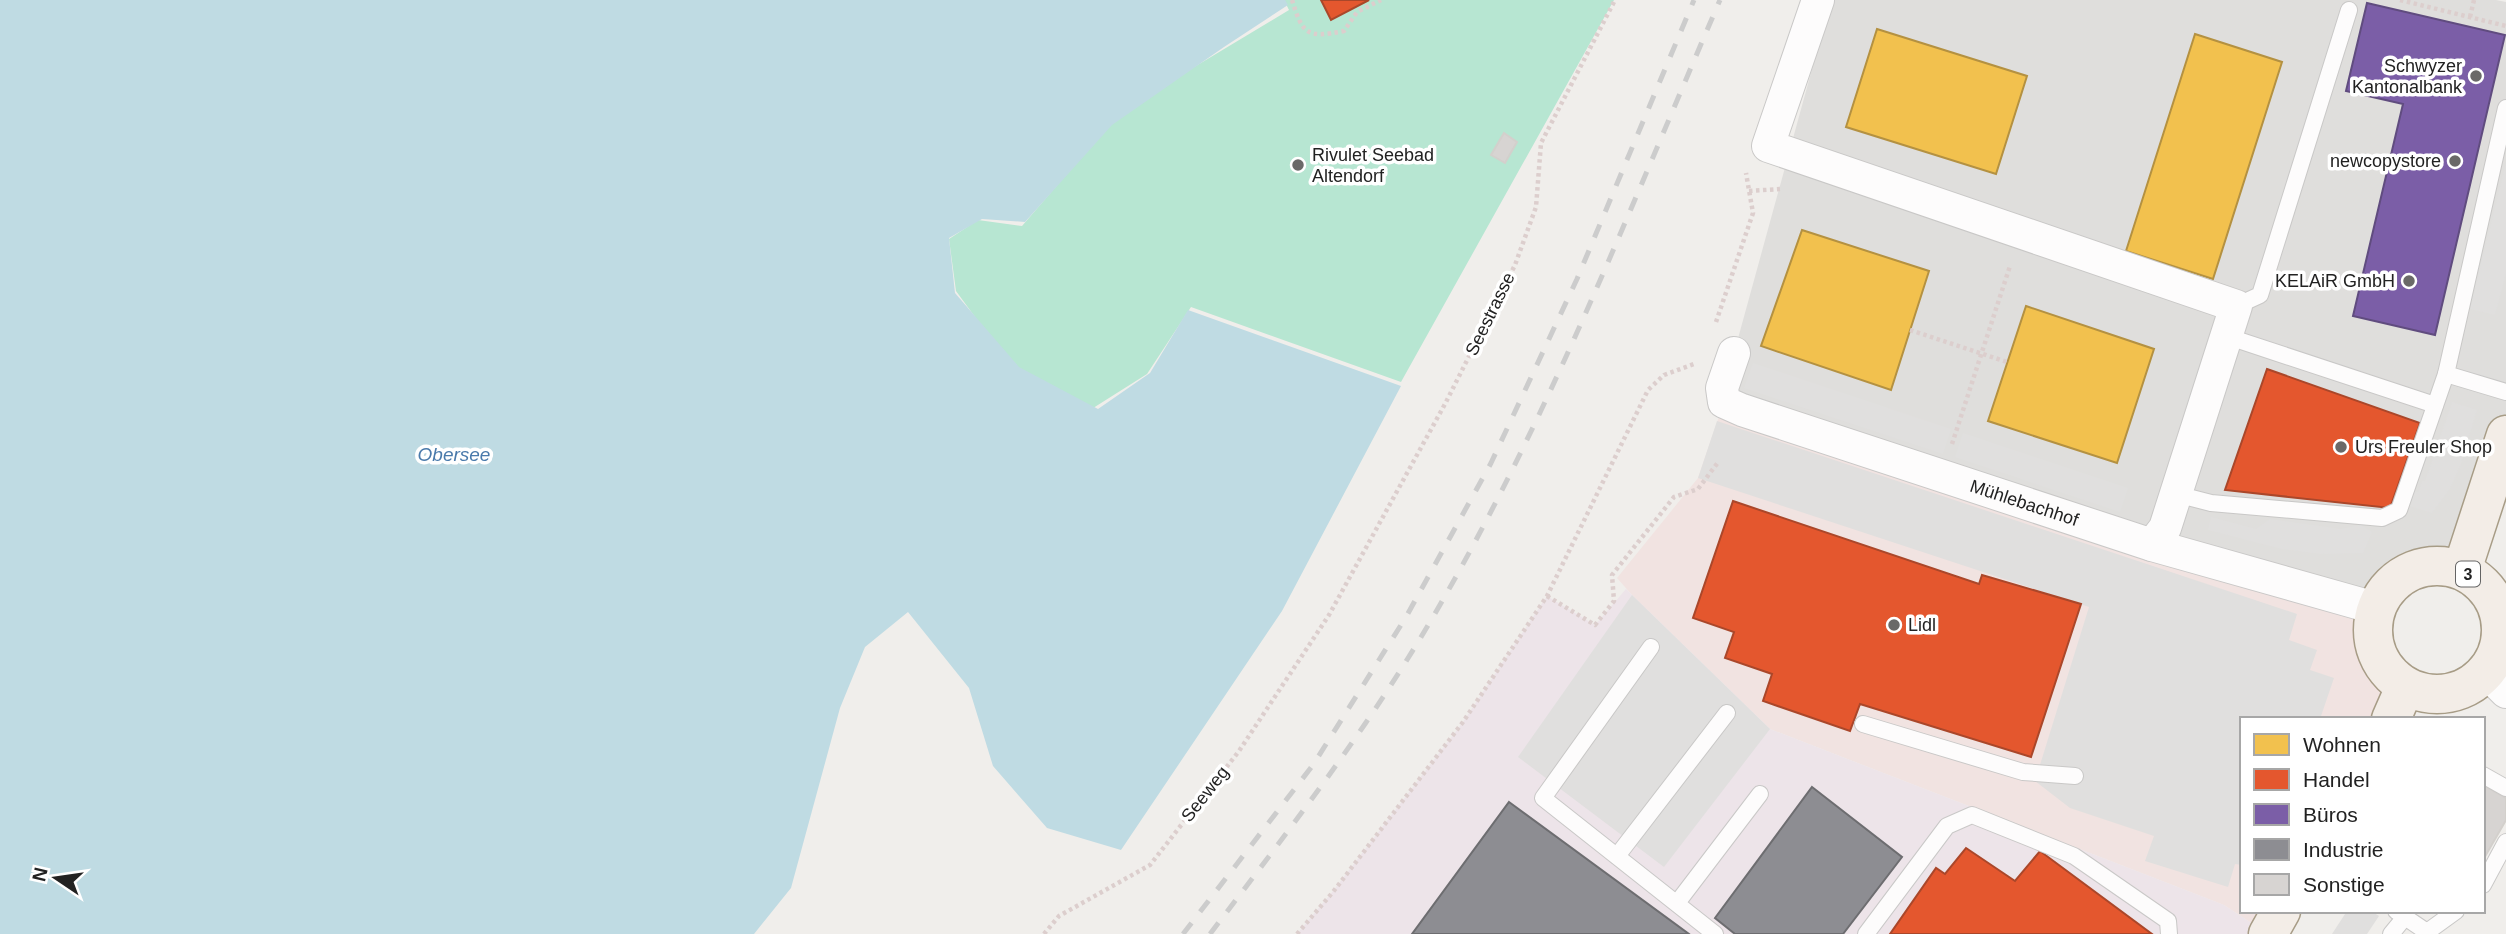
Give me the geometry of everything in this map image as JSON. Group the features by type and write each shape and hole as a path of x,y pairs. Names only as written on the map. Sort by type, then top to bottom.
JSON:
{"main road":[{"name":"3","path":"2462,570 2506,435"},
{"name":"3","path":"2442,565 2462,570 2480,581 2492,596 2500,615 2502,635 2497,655 2496,682 2473,684 2457,692 2439,695 2422,694 2398,703 2388,673 2376,653 2372,631 2375,608 2386,590 2402,576 2421,567 2442,565"},
{"path":"2267,934 2280,913"}],"street":[{"path":"1818,0 1768,146 2231,321 2165,528 2148,554"},
{"name":"Mühlebachhof","path":"1734,353 1722,388 1724,402 2148,554 2375,608"}],"lane":[{"path":"2349,10 2260,295 2231,321 2435,405"},
{"path":"2176,494 2211,503 2382,518 2399,510 2445,374 2506,108"},
{"path":"2445,374 2506,392"},
{"path":"1651,647 1543,798 1715,934"},
{"path":"1617,856 1727,713"},
{"path":"1863,724 2023,772 2075,776"},
{"path":"2485,776 2506,788"},
{"path":"1676,904 1760,794"},
{"path":"1866,934 1947,826 1972,815 2074,856 2168,921 2169,934"},
{"path":"2485,881 2506,842"},
{"path":"2391,934 2400,914 2427,932 2453,913"}],"path":[{"path":"1292,0 1298,18 1306,30 1317,36 1344,31 1357,12 1381,0"},
{"name":"Seestrasse","path":"1329,615 1445,404 1515,265 1536,207 1541,143 1615,0"},
{"path":"2400,0 2506,26"},
{"path":"2470,17 2474,0"},
{"path":"1715,327 1753,213 1743,159 1768,146"},
{"path":"1749,191 1791,187"},
{"path":"1951,449 2011,264 1998,259"},
{"path":"1910,330 2007,362"},
{"path":"1297,934 1334,891 1463,722 1547,596 1648,390 1664,375 1694,362 1698,373"},
{"path":"1547,596 1595,625 1614,601 1612,575 1674,497 1698,489 1719,461"},
{"name":"Seeweg","path":"1044,934 1059,916 1150,865 1239,751 1329,615"}],"shaded area":[{"path":"1831,0 2506,2 2506,435 2462,570 2442,565 2421,567 2401,576 2386,590 2375,608 1724,402 1734,353"},
{"path":"2506,162 2506,274 2495,315 2470,309"},
{"path":"1753,363 1951,429 1943,454 1744,388"},
{"path":"1724,402 2375,608 2372,631 2376,653 2387,672 2405,687 2391,717 2240,717 2240,913 2280,913 2268,934 2224,905 1770,729 1617,578 1698,478"},
{"path":"2452,402 2477,410 2461,464 2450,489 2432,513 2406,505 2411,491 2418,492 2422,481 2425,481"},
{"path":"1717,421 2297,614 2289,640 2317,650 2310,670 2334,678 2321,717 2240,717 2240,865 2235,864 2228,887 2145,861 2154,836 2070,808 2035,781 2089,607 1698,478"},
{"path":"1963,433 2128,488 2120,512 1955,457"},
{"path":"2211,517 2256,529 2270,519 2341,529 2361,525 2372,532 2363,553 2321,554 2282,549 2208,530"},
{"path":"1626,589 1770,729 2224,905 2268,934 1297,934 1463,722 1547,596 1595,625"},
{"path":"1632,595 1770,729 1664,867 1518,757"},
{"path":"2346,913 2374,913 2379,916 2367,934 2332,934"}],"green space":[{"name":"Rivulet Seebad Altendorf","path":"1284,0 1614,0 1401,382 1191,307 1147,374 1090,410 1016,373 956,291 949,239 978,220 1022,226 1121,111 1289,10"}],"water":[{"name":"Obersee","path":"0,0 1285,0 1288,5 1112,125 1025,222 982,219 949,238 955,293 1019,367 1098,409 1150,373 1188,310 1401,386 1282,611 1121,850 1047,828 993,766 969,688 908,612 865,647 840,708 791,888 754,934 0,934"}],"building: Wohnen":[{"path":"1877,29 2027,76 1996,174 1846,127"},
{"path":"2195,34 2282,62 2213,279 2126,251"},
{"path":"1802,230 1929,271 1891,390 1761,346"},
{"path":"2026,306 2154,349 2117,463 1988,421"}],"building: Handel":[{"path":"1321,0 1369,0 1331,20"},
{"path":"2267,369 2420,423 2390,508 2225,490"},
{"name":"Lidl","path":"1733,501 1979,584 1982,575 2081,604 2031,757 1860,704 1850,731 1763,701 1772,674 1725,658 1734,632 1693,618"},
{"path":"1966,848 2015,881 2040,851 2152,934 1890,934 1936,868 1945,874"}],"building: Büros":[{"path":"2367,3 2505,35 2435,335 2353,316 2403,104 2346,91"}],"building: Industrie":[{"path":"1812,787 1902,857 1843,934 1735,934 1715,918"},
{"path":"1509,802 1689,934 1412,934"}],"building: Sonstige":[{"path":"1504,133 1517,142 1505,163 1491,155"},
{"path":"2485,786 2506,798 2506,820 2485,857"}],"railway":[{"path":"1183,934 1313,765 1406,617 1491,463 1577,279 1694,0"},
{"path":"1210,934 1323,784 1377,706 1427,627 1469,552 1509,475 1583,318 1720,0"}],"place":[{"name":"Schwyzer Kantonalbank","path":"2476,76"},
{"name":"newcopystore","path":"2455,161"},
{"name":"Rivulet Seebad Altendorf","path":"1298,165"},
{"name":"KELAiR GmbH","path":"2409,281"},
{"name":"Urs Freuler Shop","path":"2341,447"},
{"name":"Lidl","path":"1894,625"}]}
